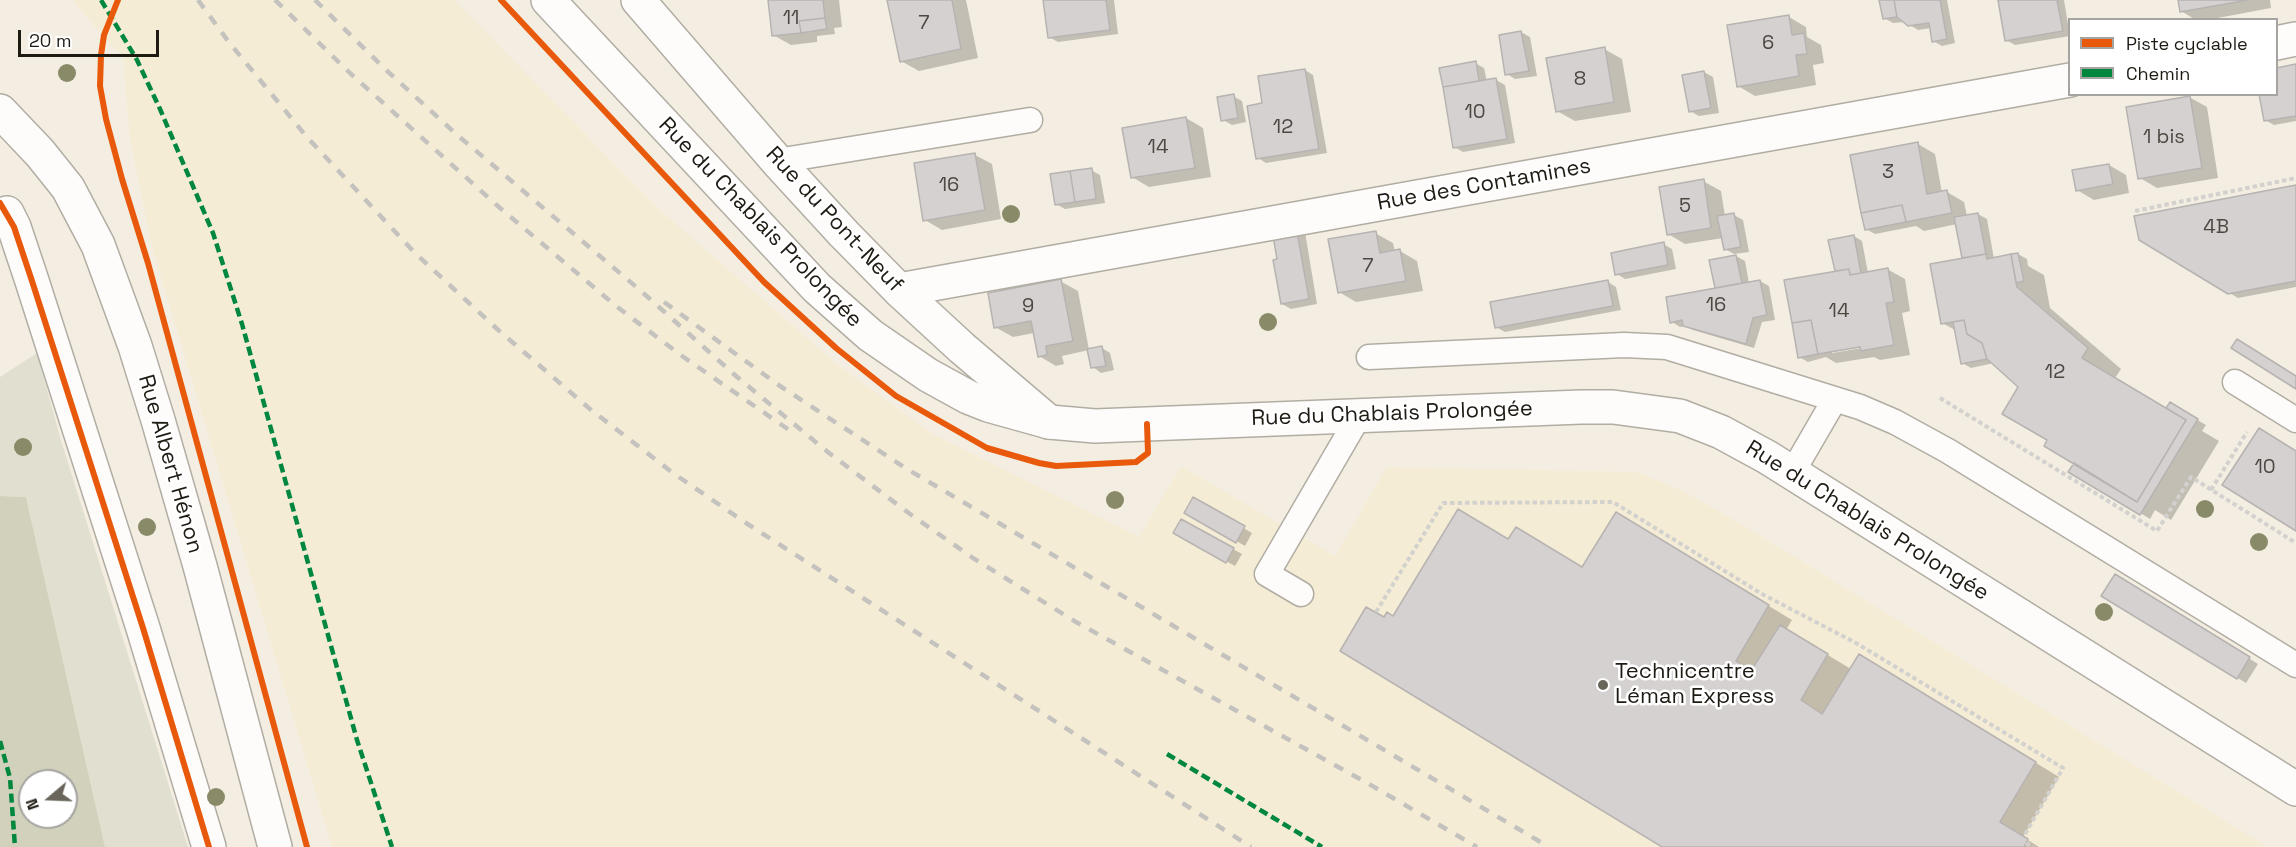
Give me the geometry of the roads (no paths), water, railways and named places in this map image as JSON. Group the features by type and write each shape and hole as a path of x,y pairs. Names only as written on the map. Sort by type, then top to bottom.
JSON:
{"street":[{"name":"Rue du Chablais Prolongée","path":"548,0 817,288 870,335 928,375 968,397 987,405 1049,422 1095,426 1581,406 1638,409 1680,416 1701,423 1744,444 1792,473 2296,789"},
{"name":"Rue du Pont-Neuf","path":"638,0 777,161 844,234 899,290 962,348 1049,422"},
{"path":"2278,43 2296,39"},
{"name":"Rue des Contamines","path":"899,290 2068,80"},
{"name":"Rue Albert Hénon","path":"0,111 40,153 68,188 98,245 135,346 158,420 200,566 275,847"},
{"path":"7,213 14,226 29,270 143,628 208,847"}],"lane":[{"path":"777,161 1030,120"},
{"path":"1369,357 1624,345 1667,347 1835,399 1887,418 1948,452 2296,665"},
{"path":"2235,382 2296,420"},
{"path":"1792,473 1835,399"},
{"path":"1301,594 1267,574 1359,416"}],"railway":[{"path":"198,0 228,41 306,136 414,252 496,328 590,409 673,473 746,523 1251,847"},
{"path":"275,0 351,74 500,208 616,306 682,356 792,432"},
{"path":"315,0 385,69 455,133 641,291 736,376 829,453 910,514 973,558 1076,622 1369,784 1477,847"},
{"path":"664,302 780,386 907,469 1549,847"}],"place":[{"name":"Technicentre Léman Express","path":"1603,685"}]}
